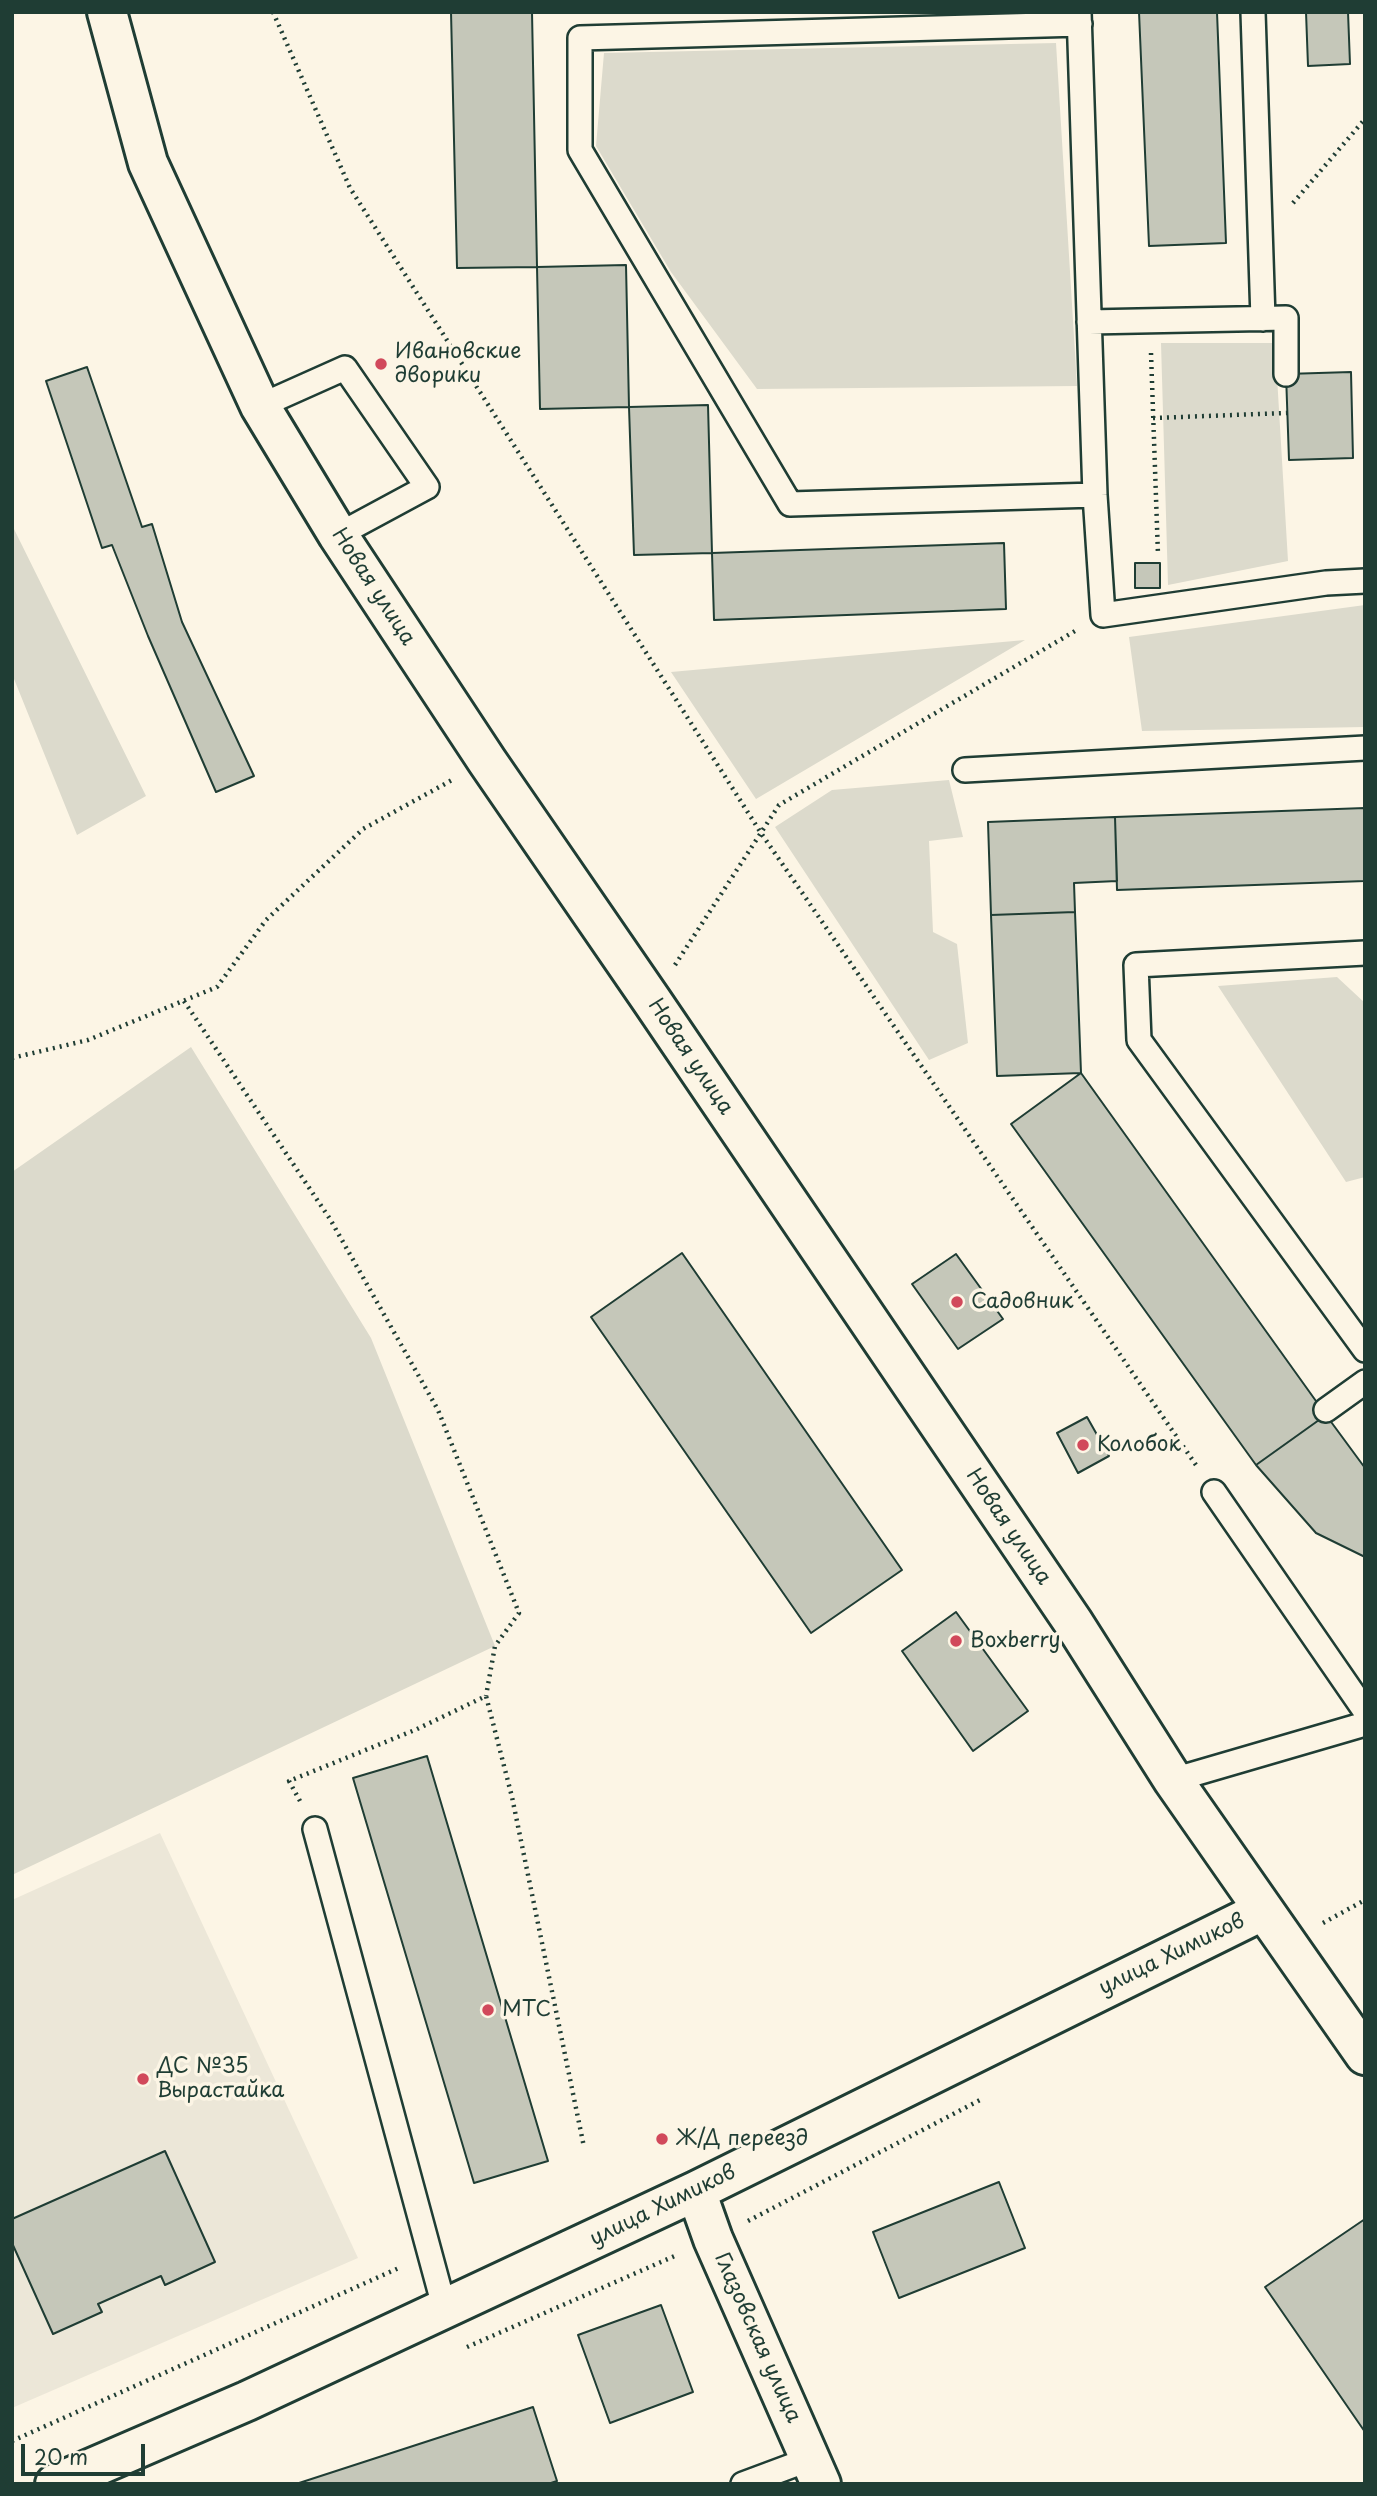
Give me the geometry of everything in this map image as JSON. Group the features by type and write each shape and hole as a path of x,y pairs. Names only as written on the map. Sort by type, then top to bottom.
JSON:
{"street":[{"name":"Новая улица","path":"107,12 148,163 260,406 338,535 486,761 1065,1611 1173,1780 1365,2055"},
{"name":"улица Химиков","path":"55,2484 247,2401 696,2192 1262,1911"},
{"name":"Глазовская улица","path":"696,2192 713,2239 816,2472"}],"lane":[{"path":"1253,12 1263,319"},
{"path":"1095,495 790,504 580,150 580,38 1080,18 1095,495 1102,615 1326,583 1365,581"},
{"path":"1089,322 1286,318 1286,374"},
{"path":"260,406 345,368 427,487 338,535"},
{"path":"965,769 1365,748"},
{"path":"1365,953 1136,965 1139,1040 1365,1350"},
{"path":"1326,1410 1365,1382"},
{"path":"1214,1492 1365,1711"},
{"path":"1173,1780 1365,1724"},
{"path":"316,1829 444,2309"},
{"path":"743,2484 816,2472"}],"path":[{"path":"273,12 350,188 761,833 1214,1492"},
{"path":"1260,241 1365,119"},
{"path":"1150,321 1158,555"},
{"path":"1153,418 1287,413"},
{"path":"652,1001 779,805 1102,615"},
{"path":"12,1058 88,1040 217,987 266,920 363,829 486,761"},
{"path":"184,1001 330,1219 438,1410 519,1613 495,1646 486,1696 512,1797 584,2147"},
{"path":"316,1829 289,1781 415,1730 486,1696"},
{"path":"12,2441 430,2255"}],"shaded area":[{"path":"1056,43 1077,386 757,389 671,272 596,146 604,53"},
{"path":"1161,343 1275,343 1288,561 1168,585"},
{"path":"12,525 146,796 77,835 12,674"},
{"path":"1365,605 1365,727 1142,731 1129,637"},
{"path":"1025,640 756,799 671,672"},
{"path":"949,780 963,837 929,841 933,932 957,944 968,1043 929,1060 775,827 832,790"},
{"path":"1337,977 1365,1003 1365,1177 1346,1182 1218,986"},
{"path":"191,1047 371,1338 495,1646 12,1875 12,1172"},
{"name":"ДС №35 Вырастайка","path":"160,1833 358,2258 12,2408 12,1900"}],"building":[{"path":"451,12 532,12 537,267 457,268"},
{"path":"1139,12 1217,12 1226,243 1149,246"},
{"path":"1306,12 1348,12 1350,64 1308,66"},
{"path":"626,265 629,407 540,409 537,267"},
{"path":"87,367 142,527 152,524 182,622 254,776 216,792 148,636 112,545 102,548 46,381"},
{"path":"1351,372 1353,458 1289,460 1286,374"},
{"path":"708,405 712,553 634,555 629,407"},
{"path":"1004,543 1006,609 714,620 712,553"},
{"path":"1135,563 1160,563 1160,588 1135,588"},
{"path":"1365,808 1365,881 1117,890 1115,817"},
{"path":"1115,817 1117,881 1074,883 1075,912 991,915 988,822"},
{"path":"1075,912 1081,1073 997,1076 991,915"},
{"path":"1081,1073 1326,1415 1256,1465 1011,1124"},
{"path":"682,1253 902,1570 811,1633 591,1317"},
{"name":"Садовник","path":"956,1254 1003,1319 958,1349 912,1284"},
{"path":"1326,1415 1365,1468 1365,1557 1316,1533 1256,1465"},
{"name":"Колобок","path":"1087,1417 1109,1456 1078,1473 1057,1433"},
{"path":"956,1612 1028,1711 973,1751 902,1651"},
{"path":"427,1756 548,2161 474,2183 353,1778"},
{"path":"165,2151 215,2262 165,2285 161,2276 98,2304 102,2312 53,2334 12,2243 12,2219"},
{"path":"999,2182 1025,2248 899,2298 873,2232"},
{"path":"1365,2219 1365,2432 1265,2287"},
{"path":"661,2305 693,2392 610,2423 578,2335"},
{"path":"533,2407 557,2481 548,2484 296,2484"}],"place":[{"name":"Ивановские дворики","path":"381,364"},
{"name":"Садовник","path":"957,1302"},
{"name":"Колобок","path":"1083,1445"},
{"name":"Boxberry","path":"956,1641"},
{"name":"МТС","path":"488,2010"},
{"name":"ДС №35 Вырастайка","path":"143,2079"},
{"name":"Ж/Д переезд","path":"662,2139"}]}
